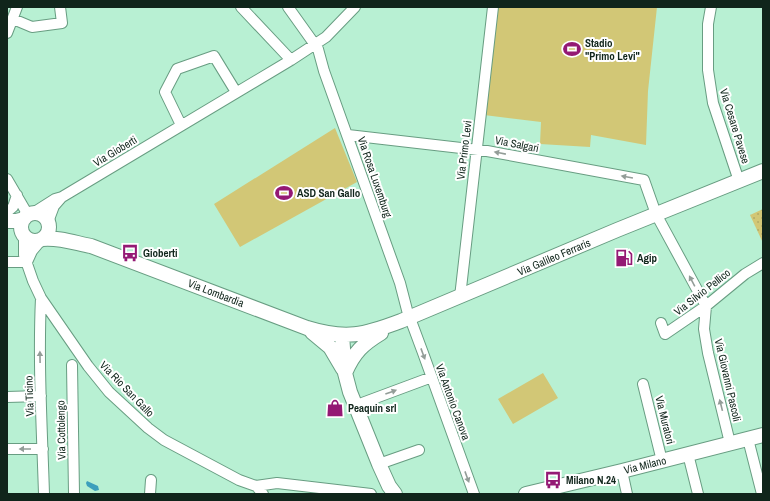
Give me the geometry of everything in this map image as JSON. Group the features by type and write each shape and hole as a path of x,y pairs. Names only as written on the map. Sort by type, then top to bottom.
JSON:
{"main road":[{"name":"Via Galileo Ferraris","path":"342,336 376,331 763,170"},
{"path":"7,226 26,223 43,216 48,222 49,230 46,236 42,239 32,240 26,223"},
{"path":"7,221 26,223"},
{"name":"Via Lombardia","path":"48,222 91,246 307,328 323,333 342,336"},
{"name":"Via Lombardia","path":"42,239 54,238 91,246"},
{"path":"345,373 353,357 368,340 405,319"},
{"path":"307,328 330,347 345,373"},
{"path":"342,336 345,373 354,406 392,493"},
{"name":"Via Milano","path":"526,494 763,435"}],"street":[{"path":"7,33 17,7"},
{"path":"13,18 32,27 62,23 60,7"},
{"path":"241,7 291,60"},
{"path":"288,7 315,45"},
{"name":"Via Gioberti","path":"26,223 55,199 62,197 315,45 326,37 355,7"},
{"name":"Via Primo Levi","path":"460,296 493,7"},
{"name":"Via Cesare Pavese","path":"711,7 708,24 708,70 713,103 739,181"},
{"name":"Via Rosa Luxemburg","path":"315,45 400,283 405,319"},
{"path":"181,125 165,92 177,69 214,56 236,92"},
{"name":"Via Salgari","path":"348,135 477,150 644,180 656,214"},
{"path":"7,179 17,196 26,223"},
{"path":"7,212 13,207 17,196"},
{"path":"48,222 54,206 62,197"},
{"path":"656,214 706,306"},
{"name":"Via Rio San Gallo","path":"26,223 24,255 41,298 88,366 109,392 148,428 171,444 239,480 256,486 277,483 371,494"},
{"path":"7,262 27,262 32,251 42,239"},
{"name":"Via Silvio Pellico","path":"661,324 666,334 706,306 745,274 763,263"},
{"name":"Via Ticino","path":"41,298 41,396 44,494"},
{"name":"Via Giovanni Pascoli","path":"706,306 704,329 708,353 730,443"},
{"name":"Via Antonio Canova","path":"405,319 432,377 474,494"},
{"name":"Via Cottolengo","path":"72,365 74,494"},
{"path":"354,406 432,377"},
{"name":"Via Muratori","path":"643,384 662,461"},
{"path":"7,397 41,396"},
{"path":"748,439 762,494"},
{"path":"7,449 43,449"},
{"path":"380,464 419,450"},
{"path":"688,454 698,494"},
{"path":"622,471 627,494"},
{"path":"150,494 151,480"},
{"name":"Via Rio San Gallo","path":"256,486 263,494"}],"shaded area":[{"name":"Stadio \"Primo Levi\"","path":"496,7 657,7 648,91 646,145 591,135 590,147 540,144 541,122 484,115"},
{"name":"ASD San Gallo","path":"335,128 357,182 240,247 214,204"},
{"path":"763,209 763,243 750,215"},
{"path":"543,373 558,398 513,424 498,399"}],"water":[{"path":"87,481 98,486 99,490 95,491 87,486"}],"place":[{"name":"Stadio \"Primo Levi\"","path":"572,49"},
{"name":"ASD San Gallo","path":"284,193"},
{"name":"Gioberti","path":"130,253"},
{"name":"Agip","path":"624,258"},
{"name":"Peaquin srl","path":"335,408"},
{"name":"Milano N.24","path":"553,480"}]}
